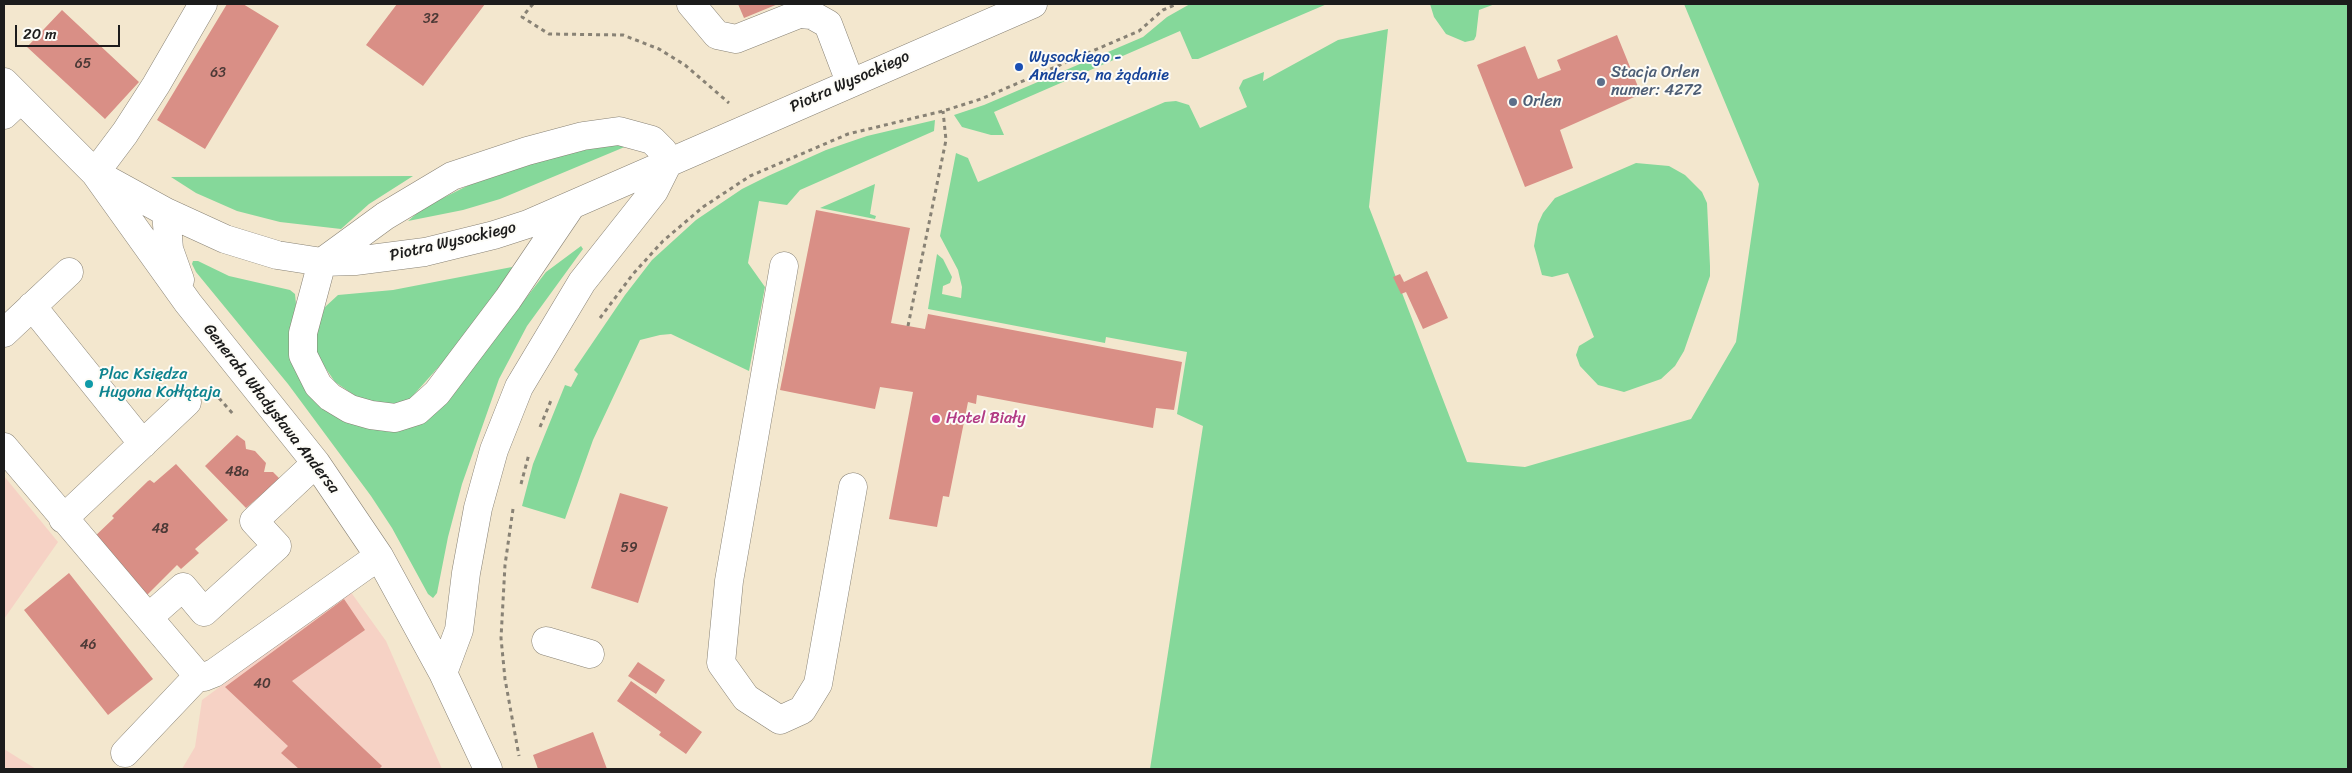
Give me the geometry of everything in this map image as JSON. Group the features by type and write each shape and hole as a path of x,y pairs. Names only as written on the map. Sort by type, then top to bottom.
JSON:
{"street":[{"path":"95,173 126,133 156,86 203,4"},
{"path":"691,4 717,35 736,39 799,14 812,15 828,24 850,82"},
{"name":"Piotra Wysockiego","path":"95,173 166,212 251,249 322,262 355,261 425,252 494,235 571,206 850,82 1033,4"},
{"name":"Generała Władysława Andersa","path":"10,99 95,173 188,303 316,462 379,556 442,673 488,769"},
{"path":"442,673 460,630 466,573 478,508 494,450 519,387 582,282 654,191 668,162 663,151 652,140 619,131 583,136 527,151 452,176 385,216 322,262 303,333 303,355 309,371 324,391 350,409 371,415 396,418 417,411 437,393 508,299 571,206"},
{"path":"166,212 169,249 188,303"},
{"path":"784,266 729,581 721,663 746,698 780,720 802,710 818,684 853,486"},
{"path":"4,333 68,272"},
{"path":"32,306 143,444"},
{"path":"63,519 187,402"},
{"path":"4,448 63,519 149,616 198,676 204,677 214,673 379,556"},
{"path":"149,616 183,587 204,612 277,546 254,521 316,462"},
{"path":"546,641 590,654"},
{"path":"125,752 198,676"}],"path":[{"path":"533,4 522,17 549,34 623,35 659,49 685,65 754,124"},
{"path":"595,326 633,274 663,241 703,207 750,176 848,134 942,111 981,99 1139,31 1163,10 1177,4"},
{"path":"908,326 946,140 942,111"},
{"path":"537,435 555,392"},
{"path":"519,490 530,453"},
{"path":"513,508 505,565 501,638 505,679 520,759"}],"shaded area":[{"path":"4,476 58,542 4,619"},
{"path":"350,591 386,641 442,769 182,769 195,747 202,700"},
{"path":"4,749 36,769 4,769"}],"green space":[{"path":"1190,4 1327,4 1198,59 1192,59 1180,31 994,112 1004,135 991,135 962,127 954,115 984,105 1143,37 1167,17"},
{"path":"1430,4 1495,4 1479,10 1476,36 1474,40 1465,42 1446,34 1434,17"},
{"path":"1684,4 2348,4 2348,769 1150,769 1203,426 1177,414 1187,352 1106,337 1105,343 928,309 937,254 943,259 952,277 950,283 943,286 942,294 961,298 962,287 958,270 940,236 956,153 968,158 978,182 1165,102 1176,101 1189,105 1200,128 1247,107 1239,88 1243,80 1264,72 1263,81 1338,40 1388,29 1369,207 1467,462 1525,467 1691,419 1736,342 1759,184"},
{"path":"935,120 934,131 800,190 787,205 759,201 748,263 765,287 749,371 671,334 640,340 593,440 565,519 522,506 533,464 565,385 571,387 578,374 574,370 625,295 652,260 696,220 742,189 768,176 826,150 867,136"},
{"path":"617,144 627,146 500,199 463,210 408,221 423,208 479,180 589,145"},
{"path":"1636,163 1669,166 1685,175 1702,192 1707,203 1710,276 1684,351 1675,366 1661,379 1624,392 1598,385 1580,366 1576,355 1579,346 1594,337 1568,273 1552,277 1542,275 1534,246 1538,224 1543,213 1555,198"},
{"path":"413,176 369,204 341,229 280,222 237,211 196,193 171,177"},
{"path":"875,184 870,214 876,216 875,219 820,208"},
{"path":"581,246 583,249 527,326 499,379 462,484 448,537 437,593 433,598 428,594 392,528 371,496 288,384 196,272 192,264 193,261 198,261 229,276 290,290 295,294 296,304 289,338 294,368 303,386 345,420 371,429 392,432 414,426 457,388 546,272"},
{"path":"512,267 514,269 451,353 410,399 391,405 380,405 357,397 335,382 318,357 316,348 317,328 325,307 338,295 393,290"}],"building":[{"path":"227,4 243,4 279,26 205,149 157,120"},
{"path":"397,4 485,4 423,86 366,45"},
{"path":"738,4 778,4 744,18"},
{"path":"62,10 139,82 105,119 27,47"},
{"path":"1617,35 1641,94 1560,130 1573,168 1525,187 1477,65 1525,46 1538,79 1561,70 1557,60"},
{"path":"816,210 910,228 891,323 925,329 928,314 1182,362 1174,410 1156,408 1153,428 977,395 976,404 968,402 949,497 943,496 937,527 889,519 913,392 880,387 875,409 780,390"},
{"path":"1427,271 1448,318 1423,329 1406,292 1401,294 1393,277 1400,274 1404,282"},
{"path":"237,435 245,441 246,449 255,451 266,463 264,472 273,472 280,479 246,508 205,466"},
{"path":"176,464 228,520 195,549 199,553 181,569 177,565 146,596 92,539 114,518 112,516 148,481 150,480 154,483"},
{"path":"620,493 668,507 638,603 591,588"},
{"path":"69,573 153,679 108,715 24,610"},
{"path":"344,599 365,630 292,681 382,766 379,769 299,769 281,753 288,746 225,687"},
{"path":"638,662 665,680 656,694 628,676"},
{"path":"631,681 702,732 686,754 659,735 661,732 617,701"},
{"path":"593,732 607,769 538,769 533,755"}],"place":[{"name":"Wysockiego - Andersa, na żądanie","path":"1019,67"},
{"name":"Stacja Orlen numer: 4272","path":"1601,82"},
{"name":"Orlen","path":"1513,102"},
{"name":"Plac Księdza Hugona Kołłątaja","path":"89,384"},
{"name":"Hotel Biały","path":"936,419"}]}
